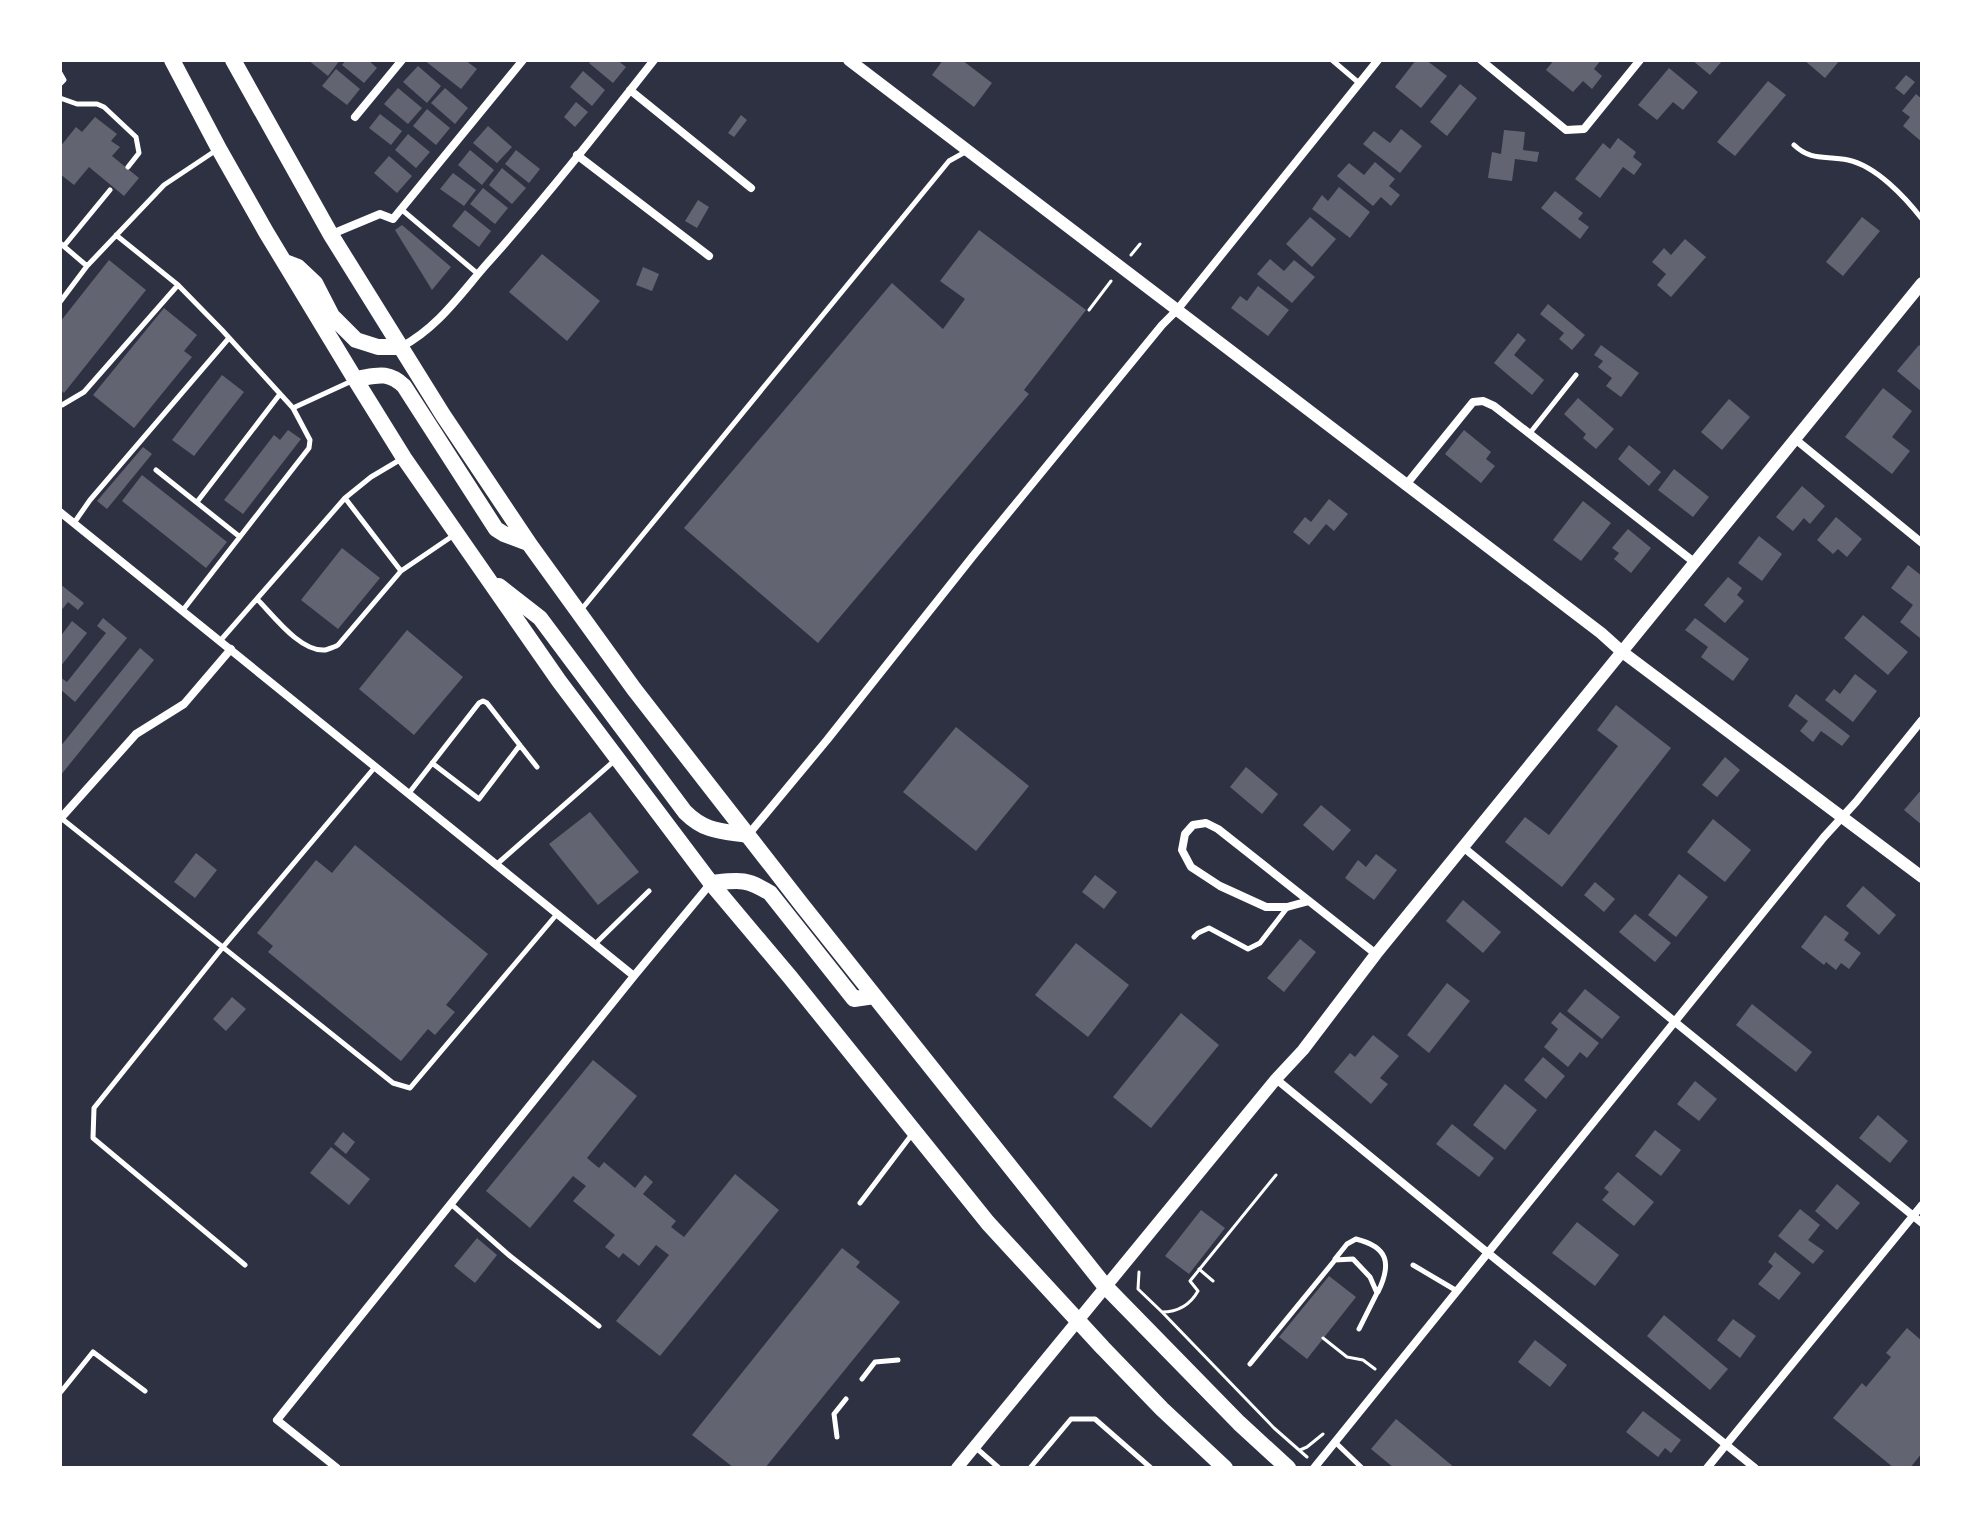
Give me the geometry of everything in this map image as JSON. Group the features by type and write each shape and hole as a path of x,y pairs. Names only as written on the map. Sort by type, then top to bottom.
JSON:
{"highway":[{"path":"172,60 284,261 404,458 559,681 711,883 988,1223 1077,1322 1162,1409 1226,1467"},
{"path":"233,60 331,235 443,415 528,543 643,701 1105,1286 1239,1423 1288,1468"},
{"path":"284,261 298,267 315,283 332,316 356,340 378,347 401,347"},
{"path":"355,379 383,374 397,379 496,529 528,543"},
{"path":"482,573 540,618 696,824 708,830 747,835"},
{"path":"711,883 740,880 770,893 854,999 874,996"}],"street":[{"path":"355,117 402,60"},
{"path":"331,235 380,214 393,219 523,60"},
{"path":"401,347 419,337 441,318 531,215 654,60"},
{"path":"849,60 1621,651 1922,877"},
{"path":"747,835 1378,60"},
{"path":"1481,60 1566,130 1584,129 1640,60"},
{"path":"630,90 751,188"},
{"path":"577,155 709,256"},
{"path":"957,1468 1303,1050 1376,954 1922,283"},
{"path":"1405,486 1473,402 1483,401 1494,406 1694,562"},
{"path":"1795,439 1922,543"},
{"path":"60,512 634,976"},
{"path":"60,819 136,734 184,704 231,649"},
{"path":"1315,1467 1922,720"},
{"path":"1309,901 1287,907 1266,907 1220,886 1191,867 1182,850 1185,834 1193,825 1206,823 1218,829 1376,954"},
{"path":"1463,847 1922,1223"},
{"path":"337,1468 277,1420 711,883"},
{"path":"1276,1079 1755,1468"},
{"path":"1707,1468 1922,1205"}],"lane":[{"path":"1332,60 1359,84"},
{"path":"60,73 64,80 60,84"},
{"path":"60,98 77,104 104,107 136,137 139,153 128,167"},
{"path":"1794,145 1808,155 1849,160 1870,170 1895,188 1922,219"},
{"path":"60,302 87,266 164,185 219,149"},
{"path":"579,613 949,161 968,151"},
{"path":"87,266 62,245 110,190"},
{"path":"401,209 478,274"},
{"path":"116,235 178,285 229,338 293,408 310,440 309,448 183,610"},
{"path":"60,404 84,392 178,285"},
{"path":"74,523 90,500 229,338"},
{"path":"1529,433 1576,375"},
{"path":"293,408 355,379"},
{"path":"197,502 280,394"},
{"path":"220,641 345,498 371,477 404,458"},
{"path":"156,470 240,537"},
{"path":"345,498 401,571"},
{"path":"257,599 296,638 309,647 326,650 338,645 401,571 456,533"},
{"path":"409,793 483,701 537,767"},
{"path":"432,763 479,799 520,745"},
{"path":"497,864 618,758"},
{"path":"245,1265 93,1138 94,1108 223,947 375,766"},
{"path":"60,819 393,1083 410,1088 557,913"},
{"path":"595,944 649,891"},
{"path":"1194,937 1209,928 1248,949 1260,943 1287,907"},
{"path":"860,1203 913,1132"},
{"path":"451,1204 510,1256 599,1326"},
{"path":"1250,1364 1347,1244 1356,1239 1372,1243 1383,1252 1387,1265 1384,1279 1359,1329"},
{"path":"1335,1260 1353,1259 1370,1277 1377,1293"},
{"path":"1413,1265 1457,1291"},
{"path":"60,1393 93,1352 145,1391"},
{"path":"862,1379 875,1362 898,1360"},
{"path":"837,1437 834,1414 846,1399"},
{"path":"1030,1468 1071,1419 1095,1419 1151,1468"},
{"path":"1335,1442 1362,1468"},
{"path":"975,1447 999,1468"}],"path":[{"path":"1162,1312 1172,1312 1190,1303 1198,1291 1190,1281 1276,1175"},
{"path":"1140,1268 1138,1289 1315,1467"},
{"path":"1199,1269 1213,1281"},
{"path":"1323,1338 1347,1357 1363,1360 1375,1369"}],"building":[{"path":"308,60 340,60 328,76"},
{"path":"346,60 368,60 377,68 364,83 342,65"},
{"path":"424,60 465,60 477,69 461,89"},
{"path":"592,60 617,60 626,67 613,83 589,63"},
{"path":"943,60 962,60 992,83 974,107 932,75"},
{"path":"1416,60 1426,60 1447,76 1421,108 1395,87"},
{"path":"1554,60 1601,60 1594,69 1602,76 1592,89 1583,81 1573,92 1546,70"},
{"path":"1692,60 1723,60 1710,75"},
{"path":"1804,60 1840,60 1825,78"},
{"path":"418,66 441,86 427,103 403,82"},
{"path":"1669,68 1698,92 1683,110 1673,102 1657,120 1638,105"},
{"path":"336,69 360,89 347,105 322,86"},
{"path":"583,71 605,90 592,106 570,87"},
{"path":"1906,75 1915,82 1904,95 1895,88"},
{"path":"1768,81 1786,95 1735,156 1717,142"},
{"path":"1460,84 1477,98 1447,136 1430,122"},
{"path":"398,88 422,108 408,124 384,104"},
{"path":"445,88 468,108 455,124 431,103"},
{"path":"1916,94 1922,99 1922,142 1903,126 1910,117 1902,111"},
{"path":"576,102 588,112 575,127 564,117"},
{"path":"427,109 450,128 436,145 413,126"},
{"path":"380,114 402,131 391,145 369,128"},
{"path":"741,115 747,120 734,137 728,133"},
{"path":"95,117 117,134 111,141 120,147 112,156 139,178 124,196 89,167 74,185 60,174 60,147 76,127 82,132"},
{"path":"488,126 512,147 497,163 473,143"},
{"path":"1401,129 1422,146 1400,173 1363,144 1374,131 1390,143"},
{"path":"1504,130 1525,132 1523,150 1539,152 1537,162 1515,159 1512,181 1488,178 1492,152 1501,154"},
{"path":"408,134 430,152 416,168 395,150"},
{"path":"1618,138 1636,152 1633,157 1642,164 1634,175 1623,167 1600,198 1575,179 1603,143 1610,149"},
{"path":"470,150 494,170 482,185 458,165"},
{"path":"516,150 540,169 529,183 505,164"},
{"path":"389,156 412,176 397,193 374,173"},
{"path":"1375,162 1395,179 1389,186 1400,195 1391,206 1381,197 1373,206 1337,176 1349,163 1364,175"},
{"path":"502,168 526,188 512,204 489,185"},
{"path":"453,173 476,190 464,206 440,189"},
{"path":"1339,187 1370,212 1350,238 1312,209 1322,195 1328,201"},
{"path":"483,188 508,208 495,224 470,204"},
{"path":"1555,191 1583,213 1578,219 1589,227 1580,239 1541,208"},
{"path":"698,200 709,207 697,228 685,221"},
{"path":"465,210 491,231 479,247 452,226"},
{"path":"1310,217 1336,239 1312,267 1286,244"},
{"path":"1862,217 1880,231 1843,276 1826,262"},
{"path":"402,225 451,267 432,290 395,230"},
{"path":"979,230 1086,310 1024,390 1029,394 818,643 684,528 892,283 943,329 965,299 940,281"},
{"path":"1685,239 1706,257 1671,297 1657,285 1666,274 1652,262 1664,248 1671,255"},
{"path":"542,254 600,301 567,341 509,292"},
{"path":"1270,259 1284,271 1294,260 1315,277 1292,303 1257,274"},
{"path":"109,260 146,290 64,393 60,389 60,322"},
{"path":"643,267 659,274 652,291 636,285"},
{"path":"1258,286 1289,310 1268,336 1231,308 1240,296 1247,301"},
{"path":"1548,304 1585,335 1572,350 1559,339 1564,333 1540,314"},
{"path":"164,308 197,335 184,351 192,357 134,428 93,395"},
{"path":"1518,333 1526,340 1514,355 1544,380 1532,395 1494,363"},
{"path":"1601,345 1639,373 1621,397 1606,386 1612,378 1598,367 1603,361 1594,355"},
{"path":"1919,345 1922,348 1922,392 1897,371"},
{"path":"222,375 244,392 194,456 172,440"},
{"path":"1883,388 1912,411 1892,437 1910,451 1892,474 1845,437"},
{"path":"1578,398 1614,429 1596,449 1583,438 1586,434 1564,414"},
{"path":"1729,399 1750,417 1722,450 1701,432"},
{"path":"288,430 301,439 243,514 224,500 274,435 280,440"},
{"path":"1464,430 1491,452 1486,459 1495,466 1481,483 1445,454"},
{"path":"1629,445 1661,472 1649,486 1618,459"},
{"path":"143,447 152,454 107,509 97,501"},
{"path":"1674,469 1709,497 1693,517 1658,490"},
{"path":"142,475 227,542 206,568 122,501"},
{"path":"1802,486 1825,506 1810,524 1804,518 1793,531 1776,517"},
{"path":"1329,499 1348,514 1334,531 1326,524 1309,545 1293,532 1305,517 1311,522"},
{"path":"1583,501 1611,523 1581,561 1553,540"},
{"path":"1836,517 1862,539 1847,557 1838,549 1833,554 1817,540"},
{"path":"1628,529 1651,548 1631,573 1614,559 1619,553 1612,548"},
{"path":"1759,536 1782,554 1762,581 1738,563"},
{"path":"342,548 380,578 338,629 301,600"},
{"path":"1908,565 1922,576 1920,638 1900,622 1913,605 1891,588"},
{"path":"1728,577 1742,588 1737,595 1744,601 1725,623 1704,605"},
{"path":"60,584 84,603 78,610 68,602 60,612"},
{"path":"1863,615 1908,652 1888,675 1844,638"},
{"path":"103,618 127,638 75,702 60,689 60,677 67,682 106,633 97,626"},
{"path":"1695,618 1749,659 1733,681 1701,657 1708,647 1685,630"},
{"path":"72,621 87,633 60,667 60,637"},
{"path":"407,630 463,677 414,735 359,689"},
{"path":"140,648 154,660 60,776 60,747"},
{"path":"1855,674 1877,691 1853,722 1825,700 1834,689 1840,694"},
{"path":"1796,694 1850,736 1842,746 1821,731 1813,742 1800,731 1808,721 1788,706"},
{"path":"1616,705 1671,748 1562,887 1505,842 1525,817 1549,835 1618,746 1597,730"},
{"path":"956,727 1029,786 976,851 903,792"},
{"path":"1725,757 1740,770 1717,797 1702,785"},
{"path":"1246,767 1278,794 1262,814 1230,787"},
{"path":"1922,789 1922,825 1904,810"},
{"path":"1321,805 1351,830 1333,851 1303,825"},
{"path":"590,812 639,872 598,905 549,844"},
{"path":"1713,819 1751,850 1725,882 1687,852"},
{"path":"355,845 488,954 446,1005 455,1012 435,1035 428,1029 401,1061 268,952 273,946 257,933 316,860 332,873"},
{"path":"196,853 217,870 195,898 174,882"},
{"path":"1376,854 1397,870 1374,900 1345,878 1358,860 1366,867"},
{"path":"1679,874 1708,897 1676,937 1648,915"},
{"path":"1095,875 1117,892 1104,909 1082,892"},
{"path":"1595,882 1615,899 1604,912 1584,895"},
{"path":"1863,886 1896,915 1879,935 1846,906"},
{"path":"1463,900 1501,932 1483,953 1446,921"},
{"path":"1635,914 1671,943 1655,962 1619,932"},
{"path":"1825,915 1849,933 1844,940 1861,953 1849,969 1841,963 1836,970 1826,962 1824,965 1801,947"},
{"path":"1300,939 1316,952 1284,992 1267,978"},
{"path":"1076,943 1129,985 1088,1037 1035,995"},
{"path":"1447,983 1470,1001 1429,1053 1407,1035"},
{"path":"1585,989 1620,1017 1602,1039 1567,1011"},
{"path":"232,997 246,1009 226,1031 213,1019"},
{"path":"1752,1004 1812,1052 1796,1072 1736,1025"},
{"path":"1560,1012 1599,1043 1587,1058 1580,1052 1568,1067 1544,1047 1558,1029 1551,1023"},
{"path":"1181,1013 1219,1045 1151,1128 1113,1097"},
{"path":"1373,1035 1399,1056 1380,1078 1388,1084 1371,1104 1334,1072 1350,1053 1355,1057"},
{"path":"1543,1057 1565,1076 1546,1099 1524,1080"},
{"path":"593,1060 637,1096 587,1158 599,1168 604,1162 635,1188 645,1175 653,1182 643,1194 676,1221 671,1227 684,1237 735,1174 779,1210 660,1356 616,1321 669,1255 656,1245 639,1266 623,1253 619,1258 605,1247 615,1235 573,1201 586,1186 573,1176 530,1228 486,1191"},
{"path":"1695,1081 1717,1099 1699,1121 1677,1104"},
{"path":"1505,1084 1537,1110 1505,1150 1473,1125"},
{"path":"1878,1115 1908,1141 1890,1163 1859,1138"},
{"path":"1452,1124 1494,1158 1479,1177 1436,1144"},
{"path":"1655,1130 1681,1150 1661,1176 1635,1156"},
{"path":"343,1132 355,1142 346,1154 334,1144"},
{"path":"331,1147 370,1179 349,1205 310,1173"},
{"path":"1618,1172 1654,1202 1634,1226 1602,1200 1609,1192 1604,1188"},
{"path":"1837,1184 1860,1203 1837,1230 1815,1211"},
{"path":"1800,1209 1820,1225 1808,1240 1824,1251 1813,1264 1778,1236"},
{"path":"1201,1210 1225,1228 1189,1274 1165,1256"},
{"path":"1577,1222 1619,1255 1595,1286 1552,1253"},
{"path":"477,1238 497,1255 475,1283 454,1266"},
{"path":"842,1248 860,1262 856,1267 900,1302 765,1468 734,1468 692,1435"},
{"path":"1775,1252 1801,1273 1779,1300 1758,1284 1773,1266 1768,1262"},
{"path":"1329,1276 1356,1297 1307,1359 1279,1337"},
{"path":"1664,1315 1728,1369 1710,1390 1647,1336"},
{"path":"1733,1319 1756,1336 1740,1358 1717,1340"},
{"path":"1907,1328 1922,1341 1922,1453 1910,1468 1894,1468 1833,1418 1862,1383 1866,1387 1891,1357 1886,1353"},
{"path":"1535,1340 1567,1365 1550,1387 1518,1362"},
{"path":"1643,1411 1681,1440 1671,1453 1665,1448 1658,1457 1626,1432"},
{"path":"1396,1419 1455,1468 1394,1468 1371,1449"}]}
